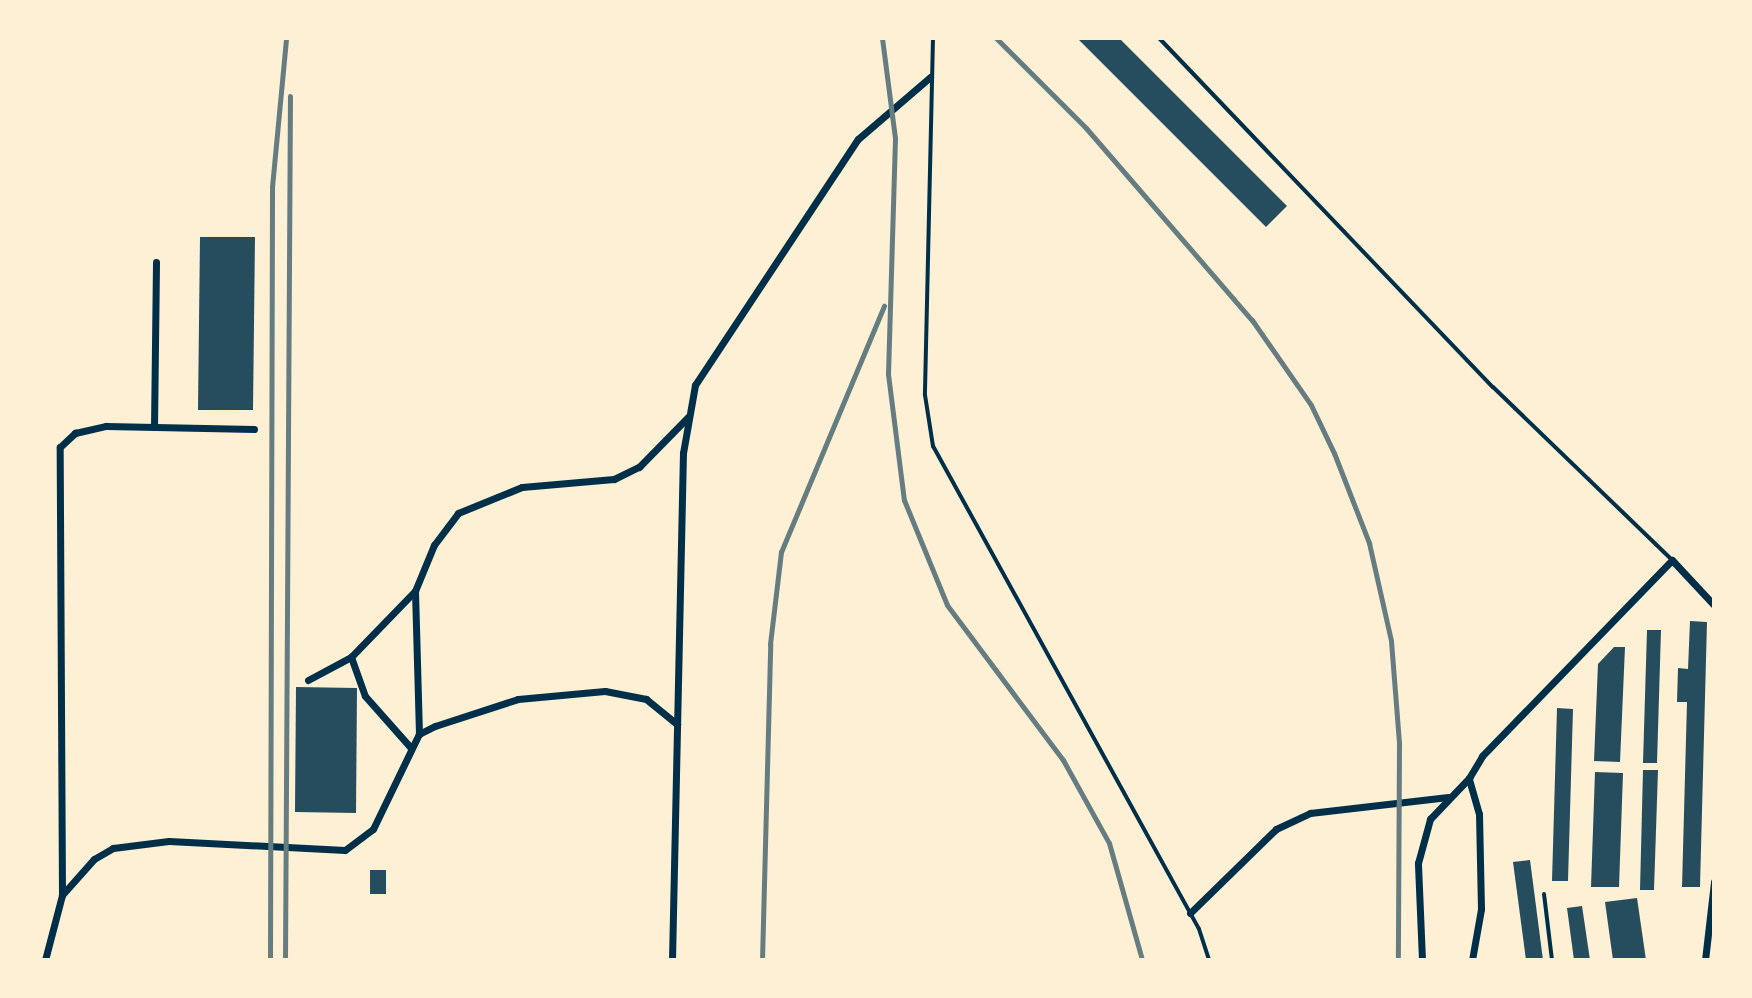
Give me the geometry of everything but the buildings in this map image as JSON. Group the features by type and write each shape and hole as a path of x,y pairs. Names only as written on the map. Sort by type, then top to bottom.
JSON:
{"street":[{"path":"672,960 688,417 695,385 716,347 858,139 930,77"},
{"path":"154,427 156,262"},
{"path":"308,680 351,657 415,591 434,545 458,513 522,487 614,479 639,467 688,417"},
{"path":"45,960 62,895 60,447 75,433 154,427 254,429"},
{"path":"1422,960 1418,863 1430,819 1448,797 1469,778 1603,625 1672,560 1714,605"},
{"path":"62,895 94,859 137,844 345,850 373,829 392,801 419,734 415,591"},
{"path":"351,657 365,696 411,748"},
{"path":"419,734 518,699 605,691 646,699 677,724"},
{"path":"1469,778 1479,814 1481,909 1472,960"},
{"path":"1190,913 1276,829 1310,813 1448,797"},
{"path":"1705,960 1714,882"}],"lane":[{"path":"933,38 925,395 933,446 1190,913 1209,960"},
{"path":"1159,38 1493,387 1672,560"},
{"path":"1544,894 1552,960"}],"railway":[{"path":"270,960 272,187 286,38"},
{"path":"882,38 895,138 888,374 904,500 947,605 1063,760 1109,843 1142,960"},
{"path":"996,38 1086,128 1252,320 1311,405 1334,453 1369,543 1391,641 1399,743 1398,960"},
{"path":"285,960 290,96"},
{"path":"762,960 770,644 781,552 884,306"}]}
